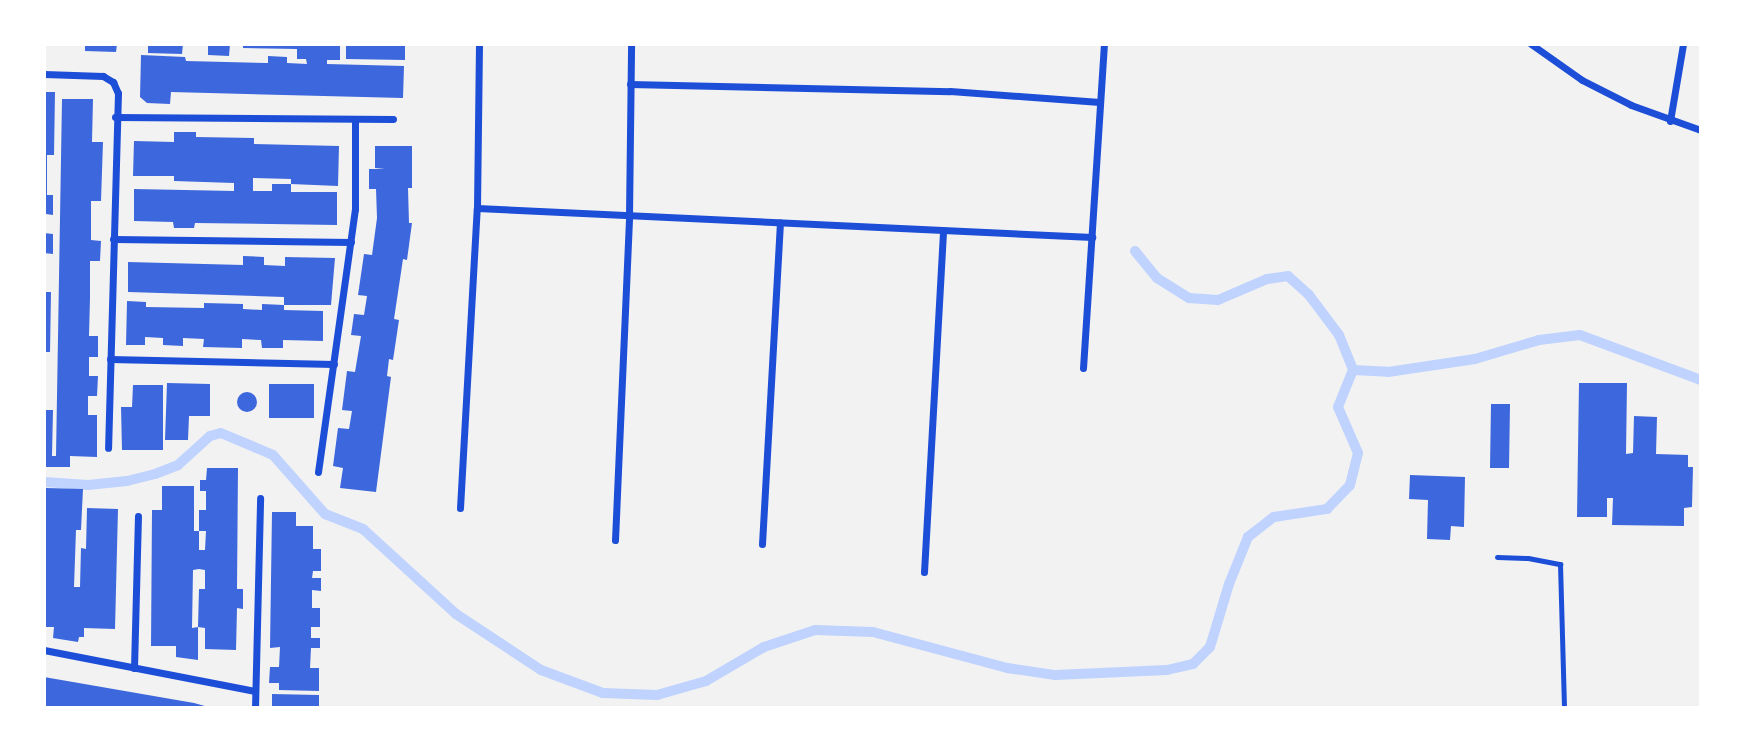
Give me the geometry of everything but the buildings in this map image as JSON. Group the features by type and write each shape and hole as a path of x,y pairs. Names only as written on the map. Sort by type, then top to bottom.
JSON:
{"street":[{"path":"460,508 477,208 479,44"},
{"path":"615,540 629,216 631,44"},
{"path":"1083,368 1104,44"},
{"path":"1531,44 1544,48 1582,80 1670,121 1701,130"},
{"path":"1670,121 1683,44"},
{"path":"44,74 103,76 113,82 118,93 115,117 108,448"},
{"path":"630,84 950,91 1100,102"},
{"path":"115,117 393,119"},
{"path":"318,472 355,209 355,119"},
{"path":"477,208 1092,237"},
{"path":"762,544 780,223"},
{"path":"924,572 943,231"},
{"path":"113,239 351,242"},
{"path":"110,359 334,364"},
{"path":"255,708 260,498"},
{"path":"134,668 138,516"},
{"path":"44,650 256,691"}],"lane":[{"path":"1497,557 1528,558 1560,564 1564,708"}],"waterway":[{"path":"1135,251 1157,278 1189,298 1218,300 1267,279 1288,276 1309,295 1339,335 1353,370"},
{"path":"44,482 88,485 127,481 155,474 178,465 210,436 221,433 273,455 325,514 363,529 456,614 541,670 603,693 657,695 706,681 764,647 815,630 873,632 1007,668 1055,675 1167,670 1193,664 1210,647 1229,584 1248,537 1274,517 1327,509 1350,485 1358,453 1338,407 1353,370 1388,372 1475,359 1539,340 1580,335 1701,380"}]}
